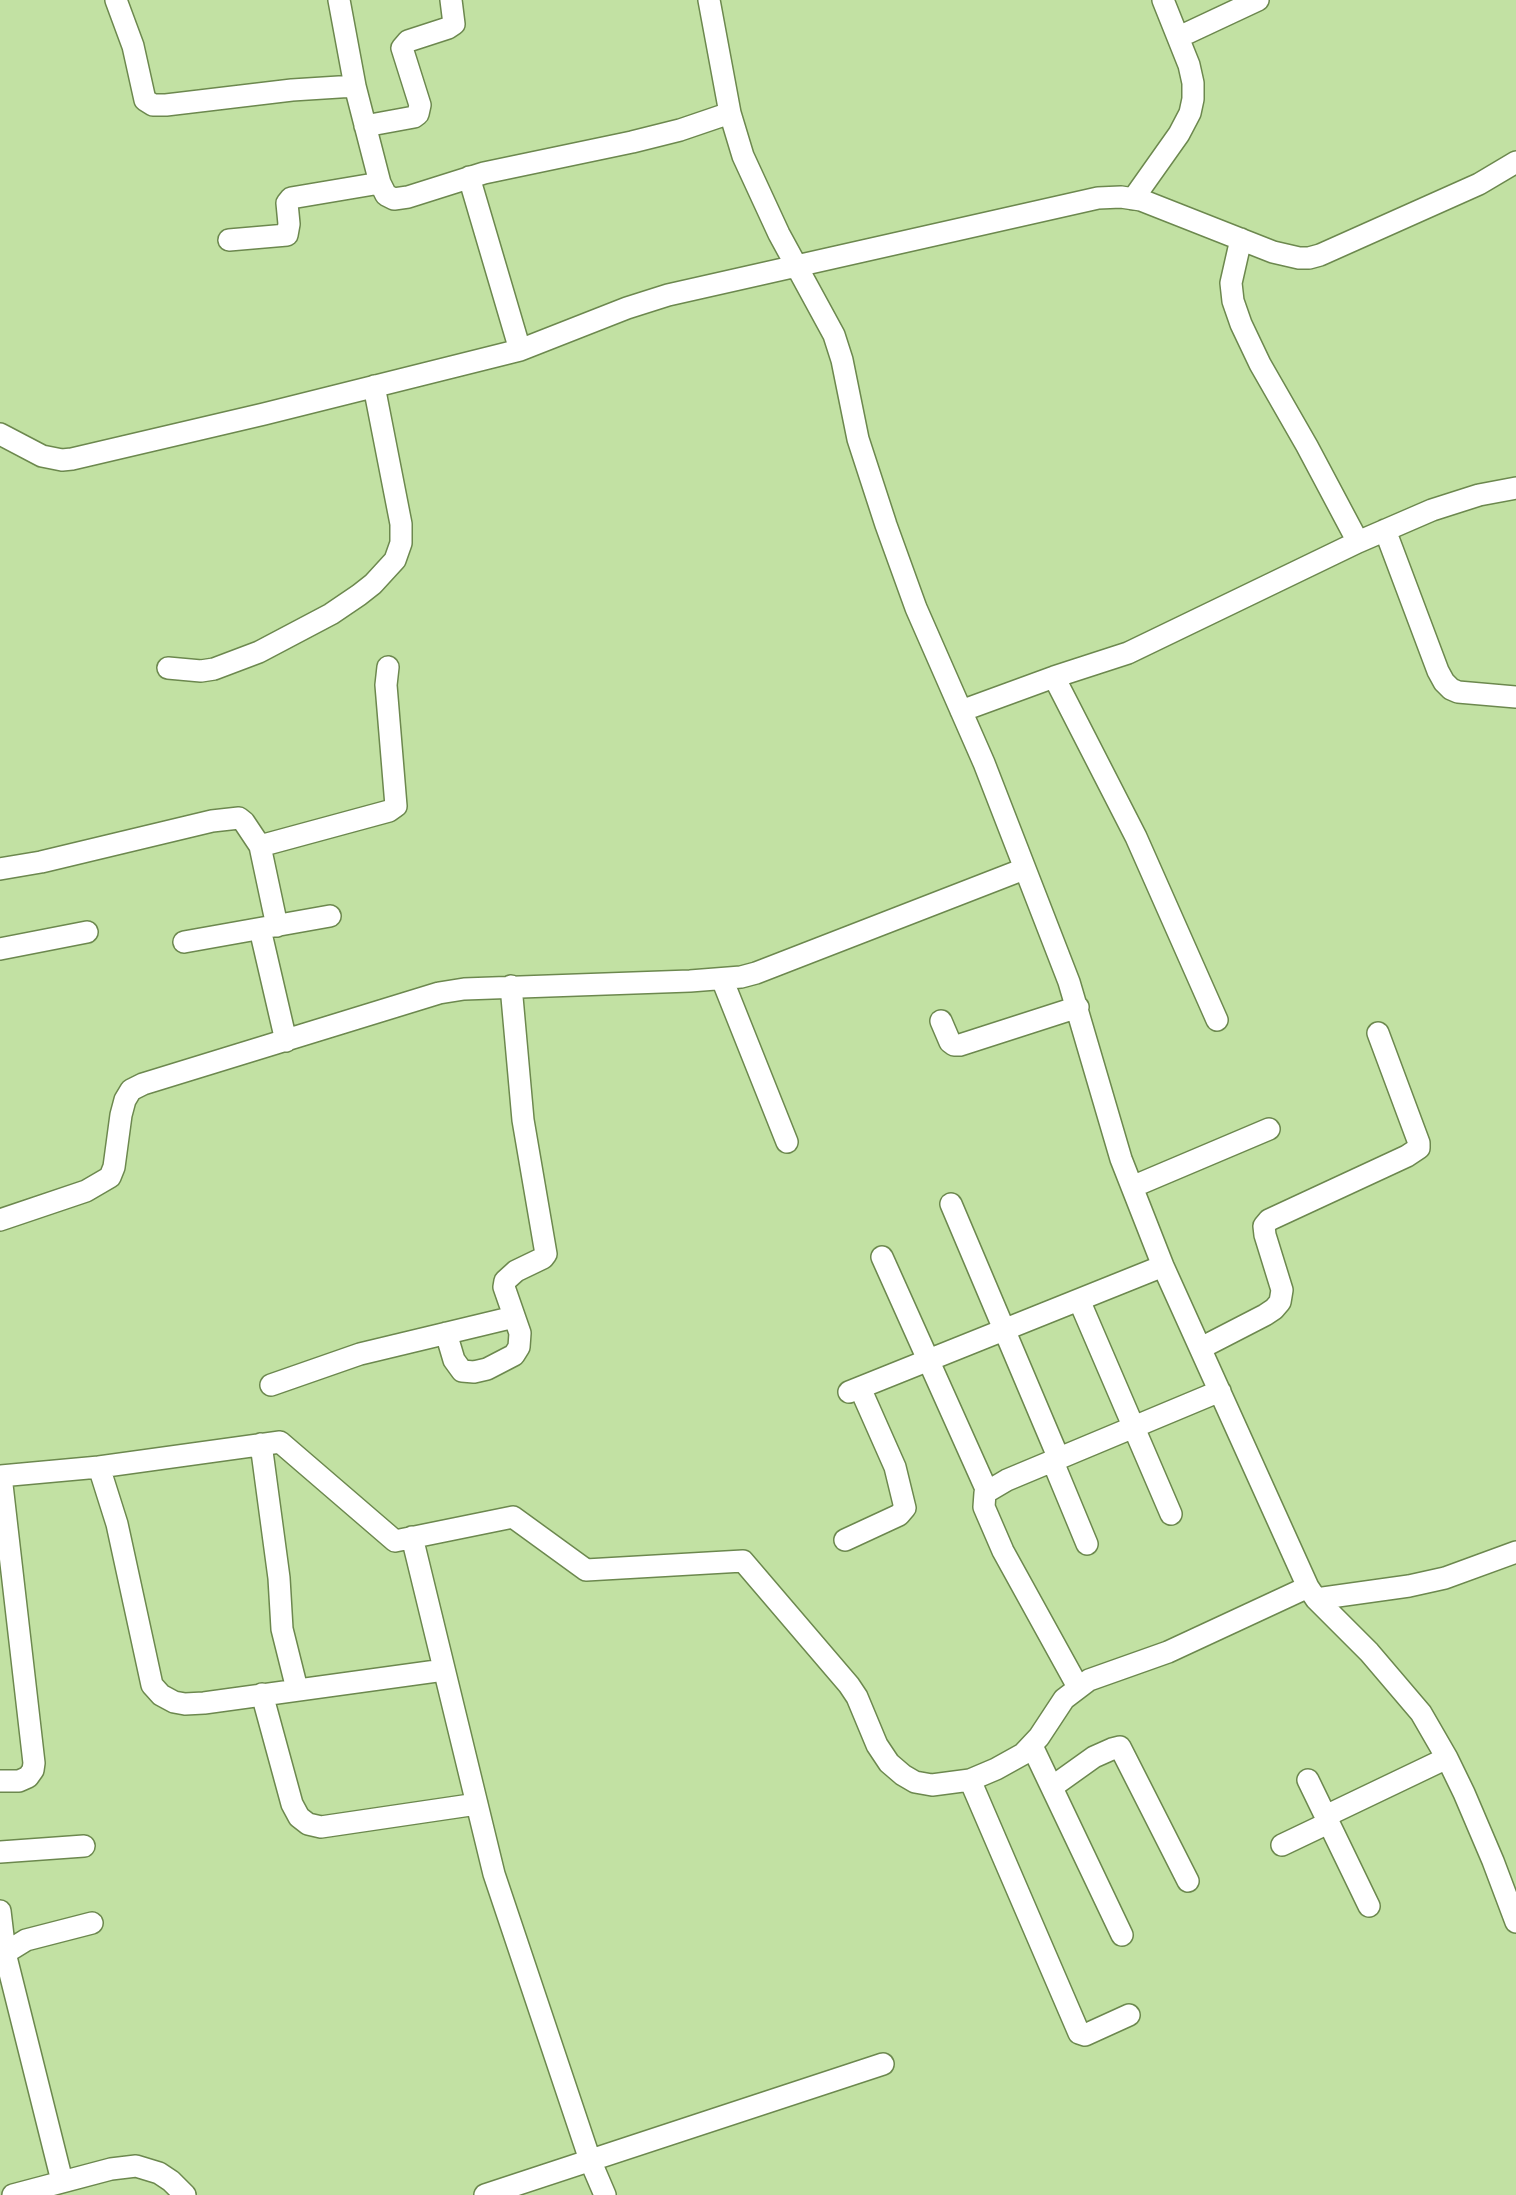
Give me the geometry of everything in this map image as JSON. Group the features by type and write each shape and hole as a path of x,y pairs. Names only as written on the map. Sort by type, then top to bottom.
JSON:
{"street":[{"path":"116,0 133,46 145,100 153,105 292,90 355,86"},
{"path":"339,0 355,86 380,183 386,195 394,199 408,197 469,177 680,130 730,113"},
{"path":"365,126 414,117 418,114 420,105 402,48 408,41 454,24 451,0"},
{"path":"710,0 730,113 743,156 754,184 795,266 834,335 842,360 858,439 873,487 916,608 1003,810 1078,1007 1107,1118 1163,1266 1312,1593 1370,1652 1421,1713 1447,1758 1493,1861 1516,1922"},
{"path":"1133,199 1179,134 1190,113 1193,99 1193,83 1189,65 1163,0"},
{"path":"1179,37 1258,0"},
{"path":"0,434 42,456 62,460 72,459 520,350 627,308 668,295 1098,198 1133,199 1273,252 1299,258 1320,255 1479,184 1516,162"},
{"path":"469,177 520,350"},
{"path":"230,240 287,236 289,224 287,203 291,198 380,183"},
{"path":"1240,239 1231,284 1233,302 1241,324 1260,364 1358,542"},
{"path":"168,668 214,669 259,652 331,614 359,596 379,579 395,560 401,543 401,524 374,386"},
{"path":"961,711 1128,653 1358,542 1456,501 1516,488"},
{"path":"1385,530 1437,671 1444,682 1451,690 1516,697"},
{"path":"260,846 389,811 396,806 386,685 388,667"},
{"path":"1054,677 1136,837 1217,1020"},
{"path":"0,869 41,862 229,818 239,818 260,846 268,928 286,1041"},
{"path":"0,1220 86,1191 110,1177 114,1167 125,1100 135,1087 439,993 511,986 722,979 756,973 1024,869"},
{"path":"184,942 330,916"},
{"path":"0,950 87,932"},
{"path":"722,979 787,1142"},
{"path":"446,1333 457,1367 466,1372 478,1372 500,1364 517,1352 520,1333 504,1287 505,1281 516,1271 543,1258 547,1249 523,1120 511,986"},
{"path":"941,1021 950,1042 954,1046 960,1046 1078,1007"},
{"path":"1201,1348 1265,1315 1280,1302 1282,1290 1265,1235 1264,1226 1269,1220 1407,1156 1419,1148 1378,1033"},
{"path":"1132,1187 1269,1129"},
{"path":"951,1204 1005,1329 1087,1544"},
{"path":"882,1257 987,1491"},
{"path":"846,1540 899,1515 905,1509 897,1471 855,1390 1163,1266"},
{"path":"1079,1300 1171,1514"},
{"path":"271,1385 360,1354 514,1317"},
{"path":"1078,1687 1004,1551 984,1507 983,1500 987,1491 997,1484 1220,1391"},
{"path":"0,1782 28,1778 33,1770 33,1751 10,1642 0,1476 99,1467 280,1442 395,1541 513,1517 586,1570 743,1561 849,1684 857,1697 877,1745 889,1763 915,1782 932,1785 970,1780 1023,1754 1032,1746 1064,1699 1078,1687 1103,1674 1168,1652 1312,1593 1387,1589 1445,1578 1516,1552"},
{"path":"261,1444 279,1578 282,1629 297,1689"},
{"path":"99,1467 117,1524 152,1685 167,1698 185,1704 444,1670"},
{"path":"412,1537 494,1874 590,2160 605,2195"},
{"path":"262,1694 292,1804 299,1817 308,1824 321,1827 477,1804"},
{"path":"1032,1746 1122,1935"},
{"path":"1052,1787 1094,1758 1120,1747 1188,1881"},
{"path":"1282,1845 1324,1825 1332,1813 1447,1758"},
{"path":"970,1780 1079,2033 1085,2035 1129,2015"},
{"path":"1308,1780 1369,1906"},
{"path":"0,1852 84,1846"},
{"path":"0,1911 5,1953 62,2181"},
{"path":"5,1953 26,1940 92,1923"},
{"path":"485,2195 884,2064"},
{"path":"13,2195 111,2169 144,2167 171,2181 185,2195"},
{"path":"0,2181 2,2195"}]}
